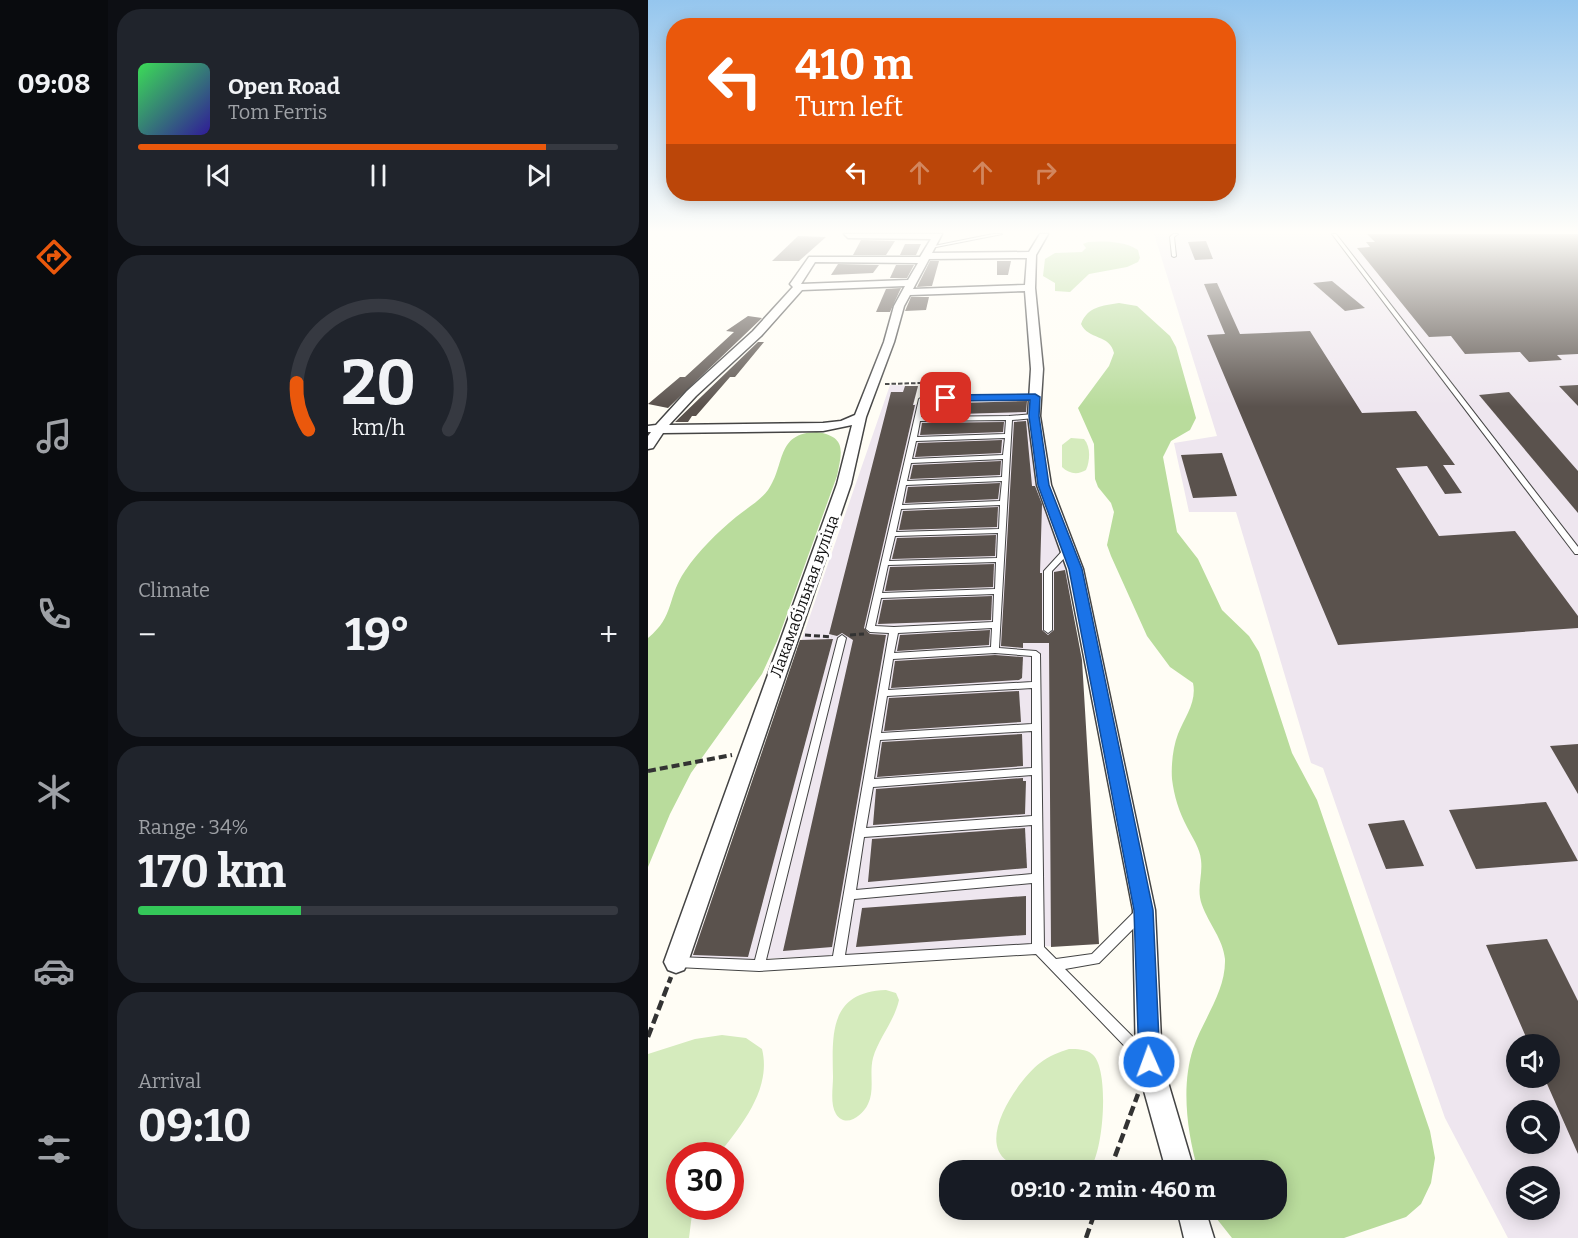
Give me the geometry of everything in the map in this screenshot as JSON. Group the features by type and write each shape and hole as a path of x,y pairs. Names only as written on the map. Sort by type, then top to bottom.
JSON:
{"street":[{"path":"648,446 653,429 744,346 795,292"},
{"name":"Лакамабільная вуліца","path":"676,962 844,484 860,417 889,342 898,306 905,292"},
{"path":"1030,292 1036,369 1034,416 1044,485 1075,569 1144,910 1149,1062 1177,1160"},
{"path":"653,429 823,427 844,424 860,417"},
{"path":"1194,1220 1199,1238"}],"lane":[{"path":"1378,292 1578,552"},
{"path":"996,625 870,629 922,399 1035,397"},
{"path":"918,419 1034,416"},
{"path":"994,650 1009,418"},
{"path":"913,439 1008,436"},
{"path":"908,461 1006,457"},
{"path":"903,483 1005,478"},
{"path":"898,507 1004,503"},
{"path":"891,534 1002,531"},
{"path":"1048,630 1048,571 1068,550"},
{"path":"885,563 1000,560"},
{"path":"877,596 998,591"},
{"path":"838,962 894,630"},
{"path":"759,966 842,638"},
{"path":"890,656 994,650 1036,654 1038,949 1149,1062"},
{"path":"884,693 1036,685"},
{"path":"876,737 1036,727"},
{"path":"868,783 1037,771"},
{"path":"860,833 1037,820"},
{"path":"849,895 1037,878"},
{"path":"1054,965 1095,959 1144,910"},
{"path":"676,962 759,966 1038,949"}],"path":[{"path":"873,384 922,383 922,399"},
{"path":"648,771 748,752"},
{"path":"648,1037 676,962"},
{"path":"1114,1160 1149,1062"},
{"path":"1086,1238 1092,1220"}],"shaded area":[{"path":"1172,292 1578,292 1578,1238 1508,1238 1445,1118 1323,768 1311,763 1236,512 1189,512 1174,443 1217,436"},
{"path":"890,385 918,386 914,404 1028,400 1042,486 1068,570 1099,944 690,962"}],"green space":[{"path":"1119,303 1137,306 1170,336 1176,347 1196,418 1190,430 1171,441 1163,457 1177,532 1198,559 1222,610 1249,636 1259,652 1292,753 1317,800 1430,1131 1435,1158 1431,1183 1421,1204 1406,1217 1344,1238 1232,1238 1218,1220 1287,1220 1287,1160 1195,1160 1194,1156 1188,1125 1186,1094 1189,1063 1197,1038 1222,983 1225,959 1222,945 1202,905 1200,856 1179,810 1172,779 1175,745 1192,703 1193,683 1170,667 1147,636 1111,556 1107,545 1114,512 1111,503 1098,487 1095,479 1094,444 1078,408 1109,366 1114,353 1108,343 1089,333 1081,324 1092,310"},
{"path":"817,432 827,434 838,442 841,452 839,467 778,639 762,674 691,773 670,814 648,867 648,638 663,622 679,580 696,556 722,529 765,494 774,480 788,444 794,438"},
{"path":"1071,438 1084,439 1088,446 1089,458 1086,470 1080,473 1071,472 1062,467 1062,445"},
{"path":"886,990 896,993 899,1000 873,1058 870,1099 866,1108 858,1116 845,1120 836,1114 832,1101 833,1045 838,1017 844,1007 854,998 868,992"},
{"path":"722,1035 746,1038 762,1049 763,1078 759,1092 745,1119 728,1142 666,1142 666,1220 691,1220 689,1238 648,1238 648,1054 695,1039"},
{"path":"1069,1049 1084,1050 1092,1054 1098,1062 1103,1092 1103,1111 1094,1160 1006,1160 999,1151 996,1139 1004,1109 1032,1071 1047,1058"}],"building":[{"path":"885,292 899,292 890,312 876,312"},
{"path":"1207,292 1221,292 1240,334 1310,331 1362,413 1416,411 1455,465 1443,465 1462,493 1445,494 1427,466 1396,468 1439,536 1515,531 1578,616 1578,628 1338,645 1207,335 1225,334"},
{"path":"1323,292 1345,292 1365,308 1345,311"},
{"path":"1392,292 1578,292 1578,354 1557,355 1562,360 1529,362 1520,352 1465,354 1451,336 1429,337"},
{"path":"911,297 929,297 926,310 905,311"},
{"path":"748,316 762,318 668,408 648,404 680,377 685,377 734,332 726,331"},
{"path":"758,342 764,342 735,377 730,377 696,416 692,416 688,422 675,422"},
{"path":"1578,385 1578,406 1559,386"},
{"path":"905,386 918,386 913,405 915,405 864,628 870,634 886,635 832,947 783,951 853,640 842,633 837,636 829,634 891,392 903,392"},
{"path":"1509,392 1578,471 1578,513 1479,395"},
{"path":"1027,401 1026,412 924,415 927,404"},
{"path":"1026,421 1032,486 1035,486 1042,504 1040,573 1042,573 1042,630 1048,635 1054,630 1054,572 1065,570 1082,660 1099,944 1051,947 1049,643 1023,643 1023,648 1001,646 1014,422"},
{"path":"1004,422 1003,432 920,435 922,423"},
{"path":"1002,440 1001,453 915,457 918,443"},
{"path":"1222,453 1237,496 1193,498 1181,455"},
{"path":"1001,461 1000,475 910,479 913,465"},
{"path":"1000,483 998,499 905,503 908,487"},
{"path":"998,507 997,527 899,530 903,511"},
{"path":"996,535 995,556 892,559 897,538"},
{"path":"994,564 993,587 885,591 890,567"},
{"path":"992,596 991,620 878,624 883,600"},
{"path":"990,630 989,645 897,651 900,635"},
{"path":"833,639 748,957 693,955 800,640"},
{"path":"995,655 1023,657 1022,678 891,688 895,661"},
{"path":"1019,691 1021,722 884,731 889,698"},
{"path":"1022,734 1023,766 877,777 882,742"},
{"path":"1578,744 1578,794 1550,746"},
{"path":"1023,778 1023,781 1026,781 1025,814 873,825 876,789"},
{"path":"1546,802 1578,861 1476,869 1449,810"},
{"path":"1404,820 1424,866 1386,869 1368,824"},
{"path":"1025,828 1027,868 868,882 872,839"},
{"path":"1026,896 1026,935 856,947 862,908"},
{"path":"1547,939 1578,1001 1578,1154 1560,1113 1560,1100 1554,1100 1549,1088 1560,1088 1560,1034 1525,1034 1486,945"}],"route":[{"path":"946,398 1035,397 1034,416 1044,485 1075,569 1144,910 1149,1062"}]}
